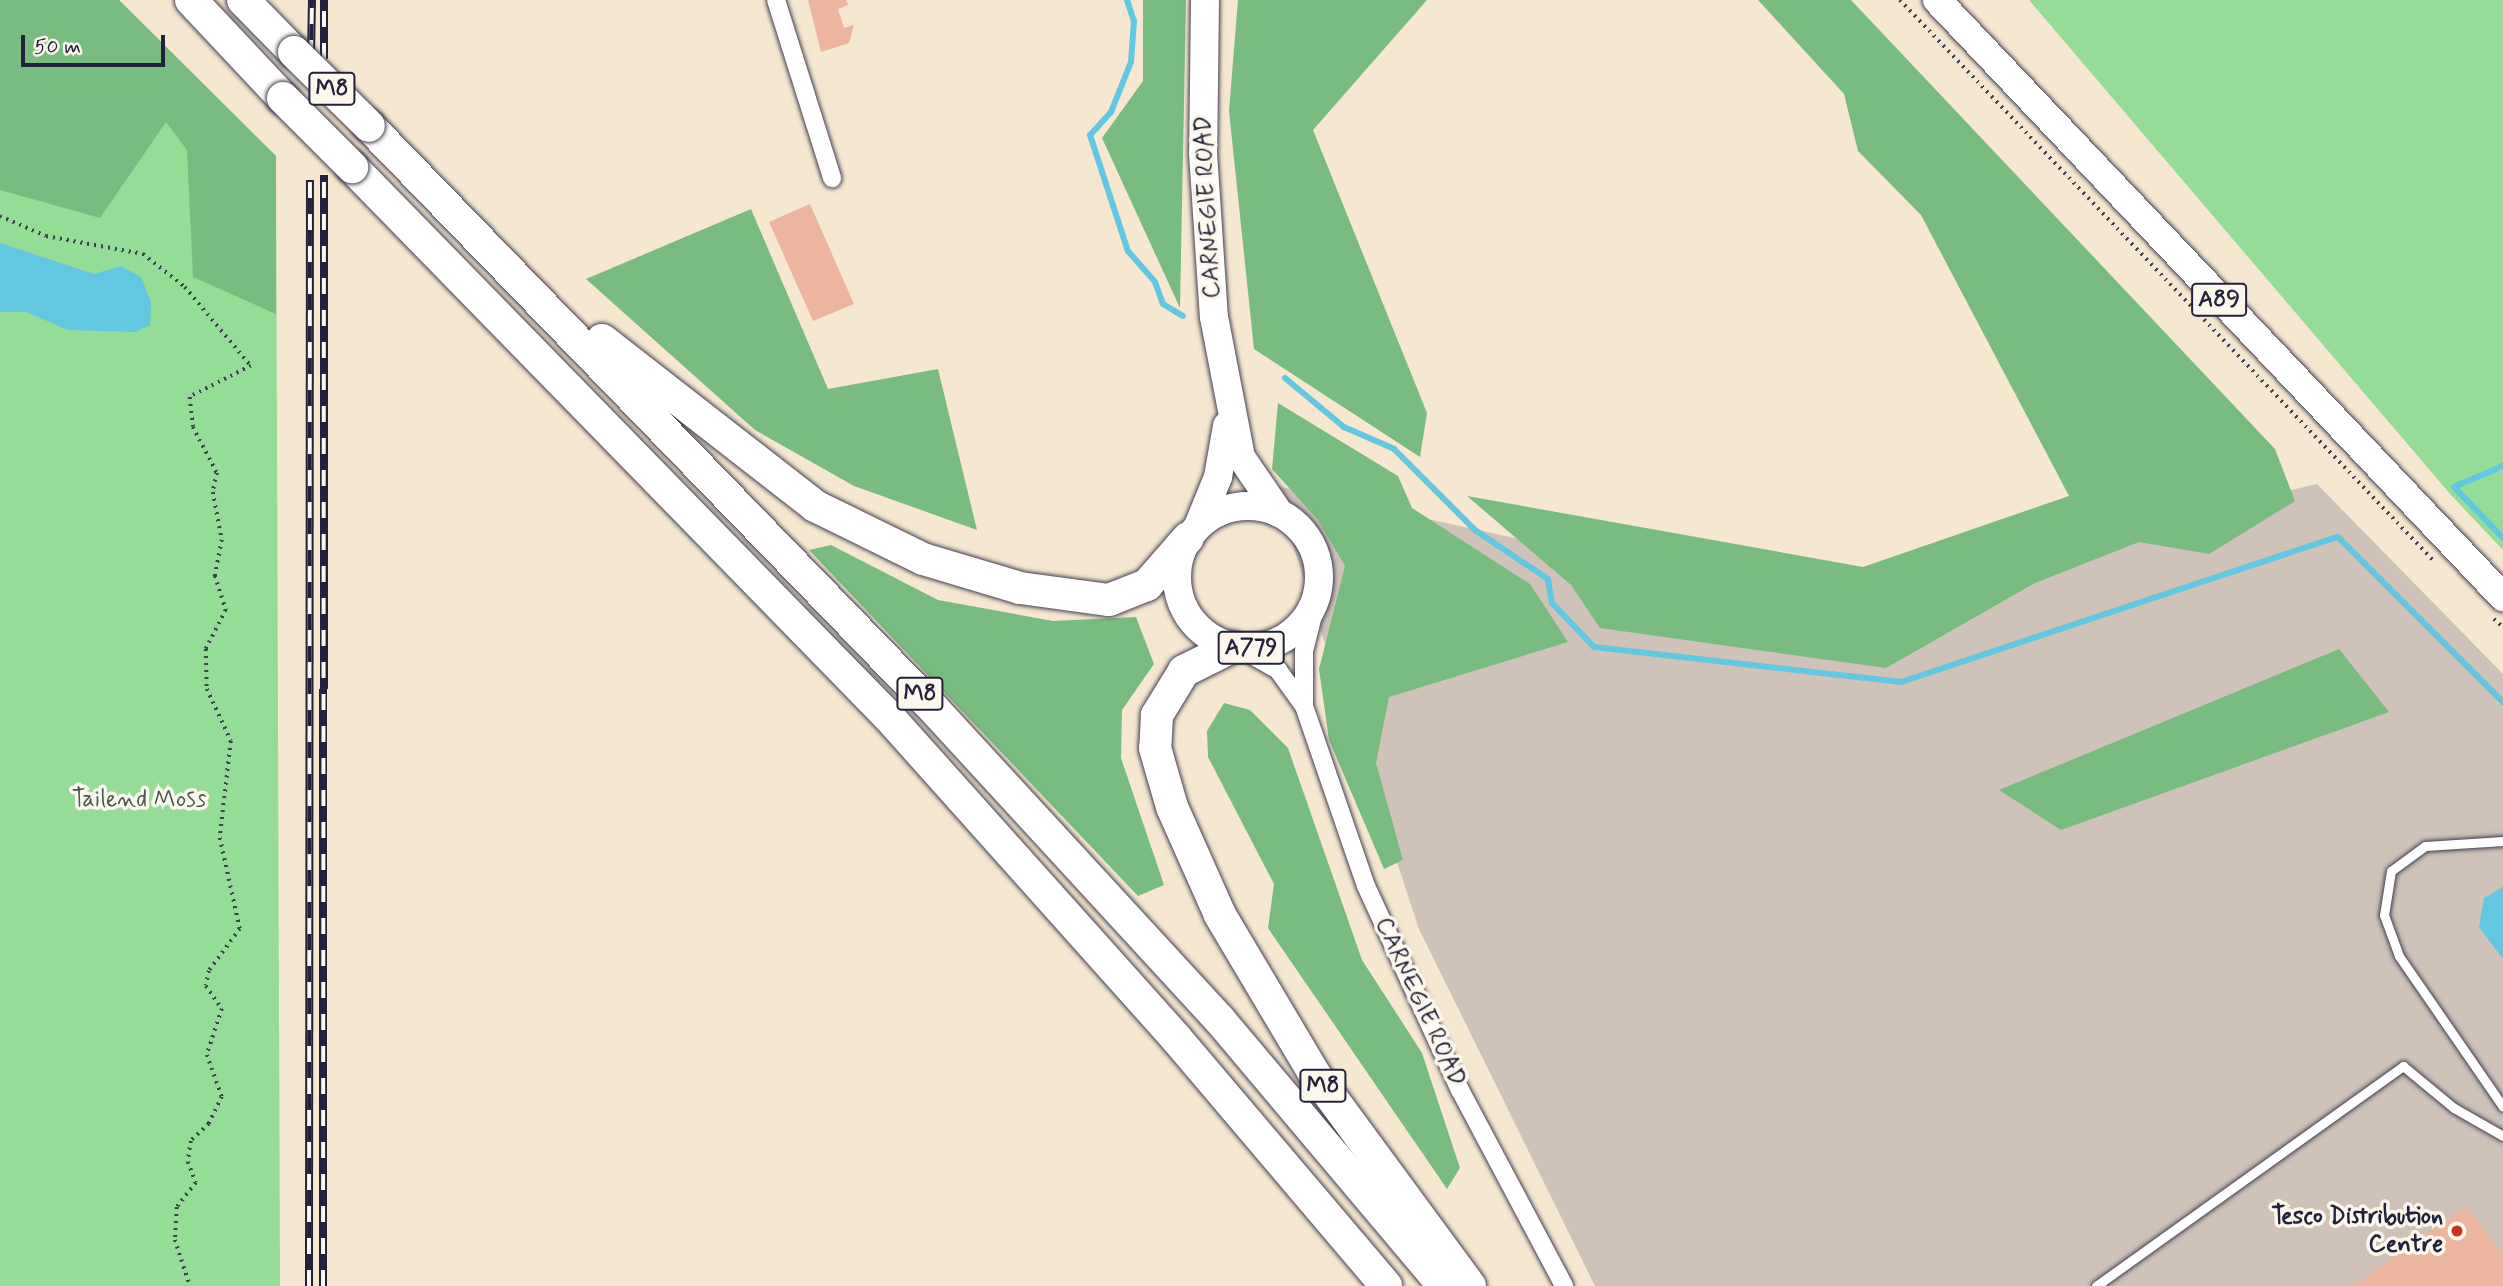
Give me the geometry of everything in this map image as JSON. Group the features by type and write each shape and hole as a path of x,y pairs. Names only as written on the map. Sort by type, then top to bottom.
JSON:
{"highway":[{"name":"M8","path":"191,0 283,98 889,717 1386,1286"},
{"name":"M8","path":"243,0 495,253 932,707 1219,1019 1444,1286"},
{"name":"M8","path":"495,253 754,464 815,506 923,559 1020,588 1109,600 1147,585 1193,532"},
{"name":"M8","path":"1237,648 1184,671 1157,715 1155,748 1172,807 1220,915 1315,1075 1470,1286"}],"main road":[{"name":"CARNEGIE ROAD","path":"1205,0 1205,232 1228,413 1248,474 1279,513"},
{"name":"A89","path":"1937,0 2493,602"},
{"name":"CARNEGIE ROAD","path":"1193,532 1223,459 1228,413"},
{"path":"1193,532 1245,506 1279,513"},
{"name":"A779","path":"1193,532 1178,570 1182,604 1193,624 1237,648 1281,641 1310,614 1318,595 1313,547 1279,513"}],"street":[{"path":"776,0 832,178"},
{"name":"CARNEGIE ROAD","path":"1304,706 1304,651 1318,595"},
{"name":"CARNEGIE ROAD","path":"1237,648 1278,670 1304,706 1366,886 1460,1090 1564,1286"}],"lane":[{"path":"2503,841 2425,846 2391,871 2384,915 2409,972 2503,1107"},
{"path":"2096,1286 2403,1066 2454,1108 2503,1136"}],"path":[{"path":"1900,0 2443,570"},
{"path":"0,216 46,236 143,254 185,287 251,366 190,397 193,427 217,473 213,492 222,540 215,576 226,610 205,649 207,690 231,741 220,838 240,929 209,971 206,986 222,1009 207,1055 222,1097 209,1125 191,1141 188,1162 196,1183 177,1207 175,1241 190,1286"},
{"path":"2493,602 2503,627"}],"shaded area":[{"path":"2317,484 2503,674 2503,1286 1595,1286 1419,929 1273,485 1806,602"}],"green space":[{"name":"Tailend Moss","path":"0,0 119,0 276,156 280,1286 0,1286"},
{"path":"0,0 119,0 276,156 276,314 193,277 187,150 166,122 100,218 0,190"},
{"path":"1143,0 1186,0 1180,308 1102,138 1143,81"},
{"path":"1238,0 1427,0 1313,130 1427,413 1420,457 1254,349 1229,111"},
{"path":"1758,0 1851,0 2275,449 2295,501 2209,554 2139,542 2035,583 1886,668 1600,628 1571,585 1467,496 1863,567 2069,496 1921,215 1858,151 1844,94"},
{"path":"2029,0 2503,0 2503,550 2451,495"},
{"path":"751,209 828,389 938,369 977,530 854,486 755,430 586,279"},
{"path":"1278,403 1398,476 1412,508 1530,584 1568,642 1389,697 1376,763 1403,860 1384,869 1329,740 1319,669 1345,566 1318,520 1272,469"},
{"path":"831,545 938,600 1053,621 1136,617 1154,664 1122,710 1121,758 1164,885 1138,896 809,550"},
{"path":"2339,649 2389,712 2061,830 1999,790"},
{"path":"1224,703 1250,710 1288,748 1362,960 1422,1053 1460,1168 1447,1189 1268,928 1274,884 1208,757 1207,731"}],"water":[{"path":"0,243 94,274 121,266 141,277 151,302 150,325 135,332 68,330 26,312 0,312"},
{"path":"2503,887 2503,959 2479,927 2484,898"}],"building":[{"path":"808,0 846,0 848,5 838,9 844,28 854,25 849,43 821,52"},
{"path":"810,204 854,304 813,321 769,222"},
{"name":"Tesco Distribution Centre","path":"2466,1206 2503,1256 2503,1286 2353,1286"}],"waterway":[{"path":"1127,0 1134,21 1131,62 1111,112 1090,135 1128,251 1155,282 1163,304 1183,316"},
{"path":"1285,378 1344,427 1394,449 1475,530 1548,579 1552,603 1594,647 1901,682 2338,537 2503,702"},
{"path":"2503,466 2454,487 2503,538"}],"railway":[{"path":"311,56 312,0"},
{"path":"324,0 324,59"},
{"path":"323,1286 324,175"},
{"path":"309,1286 310,180"}],"place":[{"name":"Tesco Distribution Centre","path":"2457,1231"}]}
